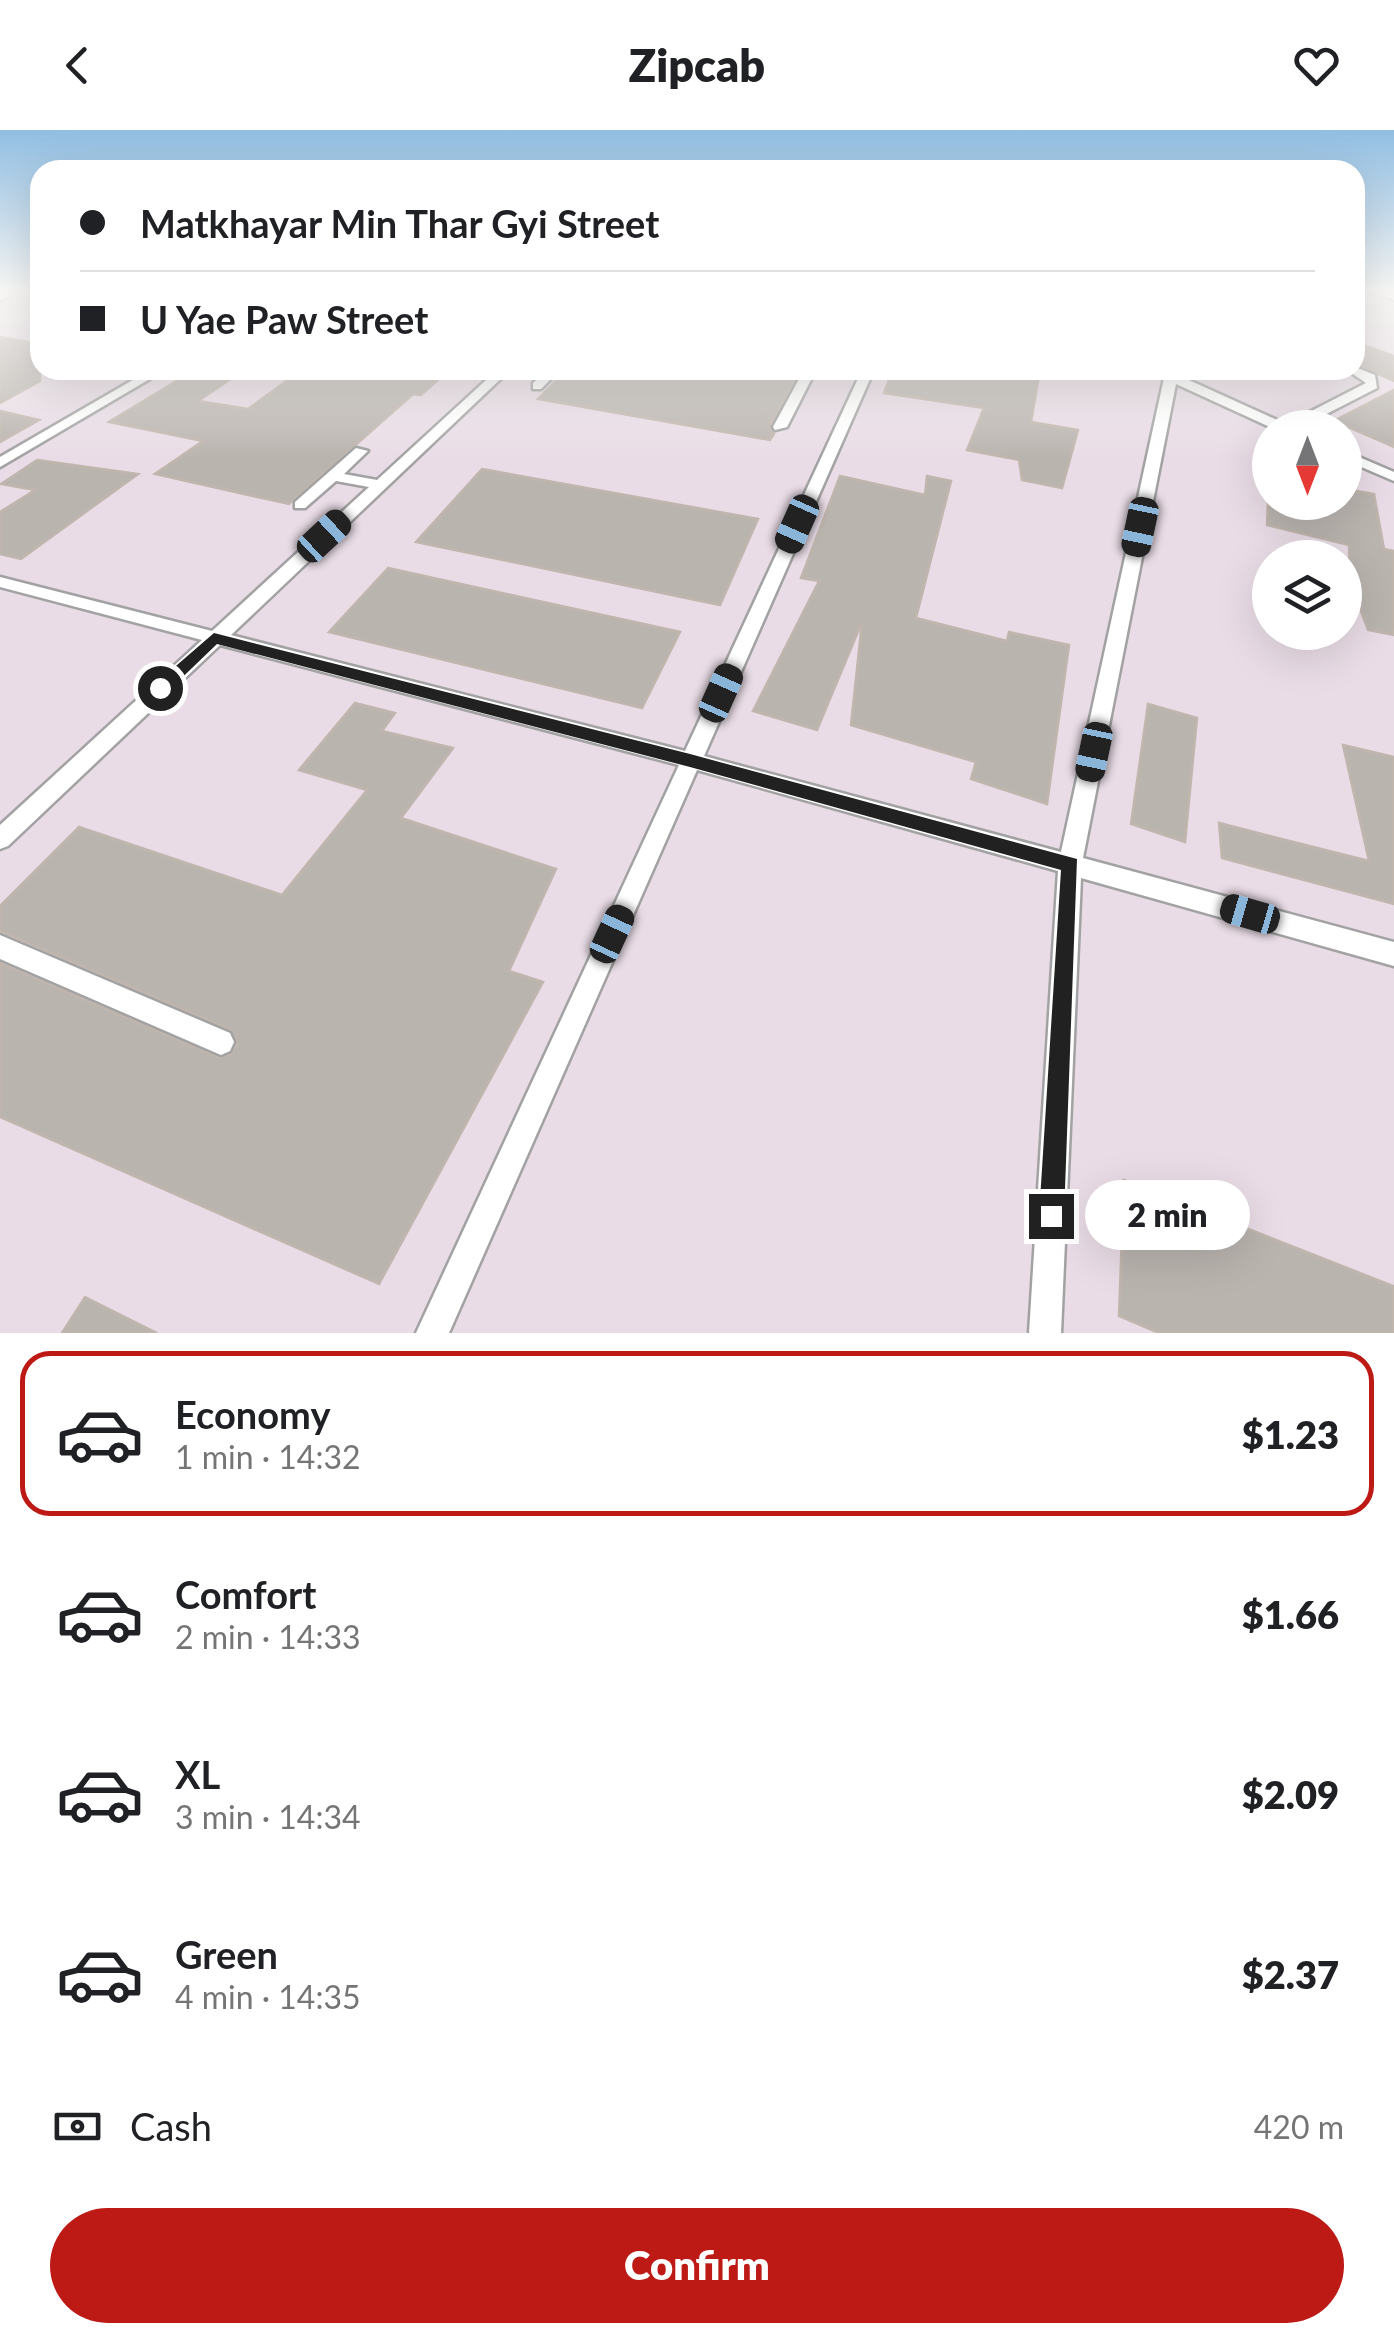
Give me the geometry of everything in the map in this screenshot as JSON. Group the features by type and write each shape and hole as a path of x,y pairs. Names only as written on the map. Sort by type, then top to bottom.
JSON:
{"street":[{"path":"1322,410 1373,385 1365,375"},
{"path":"0,463 142,380"},
{"path":"0,839 493,380"},
{"path":"537,386 543,380"},
{"path":"780,427 805,380"},
{"path":"432,1333 863,380"},
{"path":"1045,1333 1070,865 1169,380"},
{"path":"1187,380 1252,411"},
{"path":"300,505 361,451"},
{"path":"1362,463 1394,477"},
{"path":"333,476 380,485"},
{"path":"0,582 690,760 1394,954"},
{"path":"0,947 221,1042"}],"shaded area":[{"path":"0,346 30,346 30,380 1365,380 1365,346 1394,346 1394,1333 0,1333"}],"building":[{"path":"0,346 30,346 30,380 40,381 0,403"},
{"path":"1365,346 1394,356 1394,381 1365,368"},
{"path":"178,380 229,380 198,401 248,409 288,380 438,380 421,395 413,394 289,504 155,474 203,441 109,422"},
{"path":"557,380 795,380 770,425 774,434 770,440 538,399"},
{"path":"889,380 1038,380 1031,422 1078,430 1062,488 1022,480 1019,460 967,450 984,408 884,393"},
{"path":"1394,390 1394,447 1362,433 1362,410 1355,410"},
{"path":"0,411 39,420 0,442"},
{"path":"37,460 138,474 21,559 0,554 0,512 35,490 1,484"},
{"path":"482,469 758,519 720,605 416,542"},
{"path":"840,476 925,495 927,476 951,481 916,618 1007,641 1009,632 1069,645 1047,804 971,779 976,762 851,725 862,622 817,730 753,711 819,581 801,578"},
{"path":"1362,492 1374,494 1384,549 1394,551 1394,635 1368,630 1362,614 1362,540 1328,540 1267,525 1267,520 1362,520"},
{"path":"388,568 680,632 642,708 329,632"},
{"path":"355,703 395,713 382,731 453,748 401,818 556,869 509,971 543,982 379,1284 0,1117 0,963 220,1058 232,1054 237,1044 231,1030 0,931 0,906 79,827 282,895 367,790 299,770"},
{"path":"1148,704 1197,718 1185,842 1131,824"},
{"path":"1343,745 1394,757 1394,904 1222,858 1219,823 1369,861"},
{"path":"1124,1180 1393,1286 1394,1333 1159,1333 1119,1316"},
{"path":"85,1297 157,1333 62,1333"}],"route":[{"path":"160,688 214,638 690,760 1070,865 1051,1216"}]}
